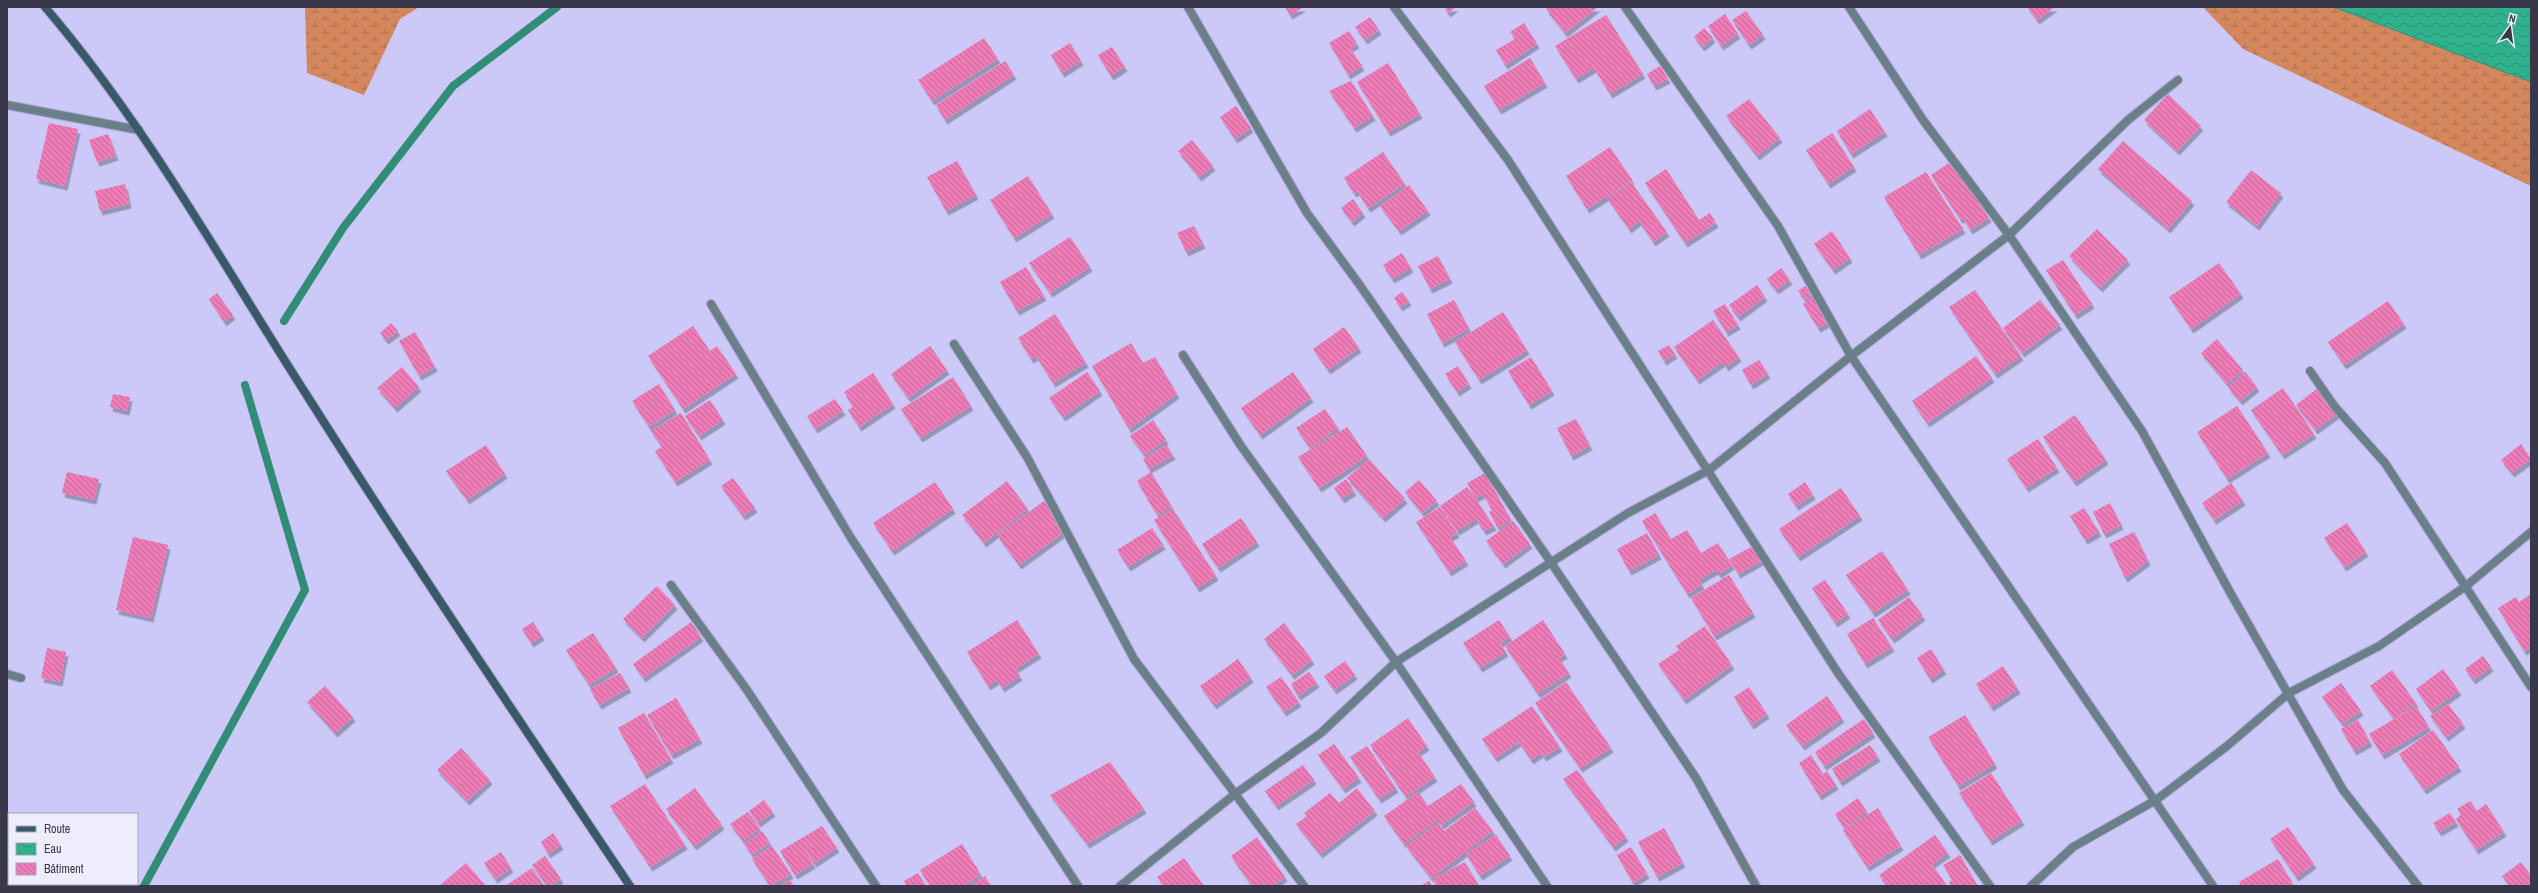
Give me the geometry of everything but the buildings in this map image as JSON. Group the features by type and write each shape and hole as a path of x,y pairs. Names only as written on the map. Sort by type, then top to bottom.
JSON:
{"street":[{"path":"45,7 101,75 139,130 312,403 630,886"},
{"path":"1188,7 1307,213 1359,284 1550,561 1696,778 1756,886"},
{"path":"1394,7 1508,160 1709,470 1838,674 1990,886"},
{"path":"1625,7 1778,226 1851,356 2156,800 2213,886"},
{"path":"1849,7 1923,120 2009,235 2142,431 2231,594 2289,693 2343,790 2418,886"},
{"path":"1120,886 1235,794 1322,733 1396,662 1550,561 1628,512 1709,470 1851,356 2009,235 2128,120 2178,80"},
{"path":"7,105 139,130"},
{"path":"710,304 851,538 1078,886"},
{"path":"954,344 1027,457 1134,659 1304,886"},
{"path":"1183,355 1241,446 1396,662 1547,886"},
{"path":"2310,371 2335,407 2385,463 2531,687"},
{"path":"2031,886 2073,847 2156,800 2227,746 2289,693 2379,646 2466,586 2531,532"},
{"path":"671,586 747,690 876,886"},
{"path":"7,674 22,678"}],"green space":[{"path":"305,7 419,7 400,19 364,95 307,73"},
{"path":"2203,7 2334,7 2531,82 2531,186 2243,49"}],"water":[{"path":"2334,7 2531,7 2531,82"}],"waterway":[{"path":"284,321 343,228 453,86 557,7"},
{"path":"144,886 305,590 245,385"}]}
